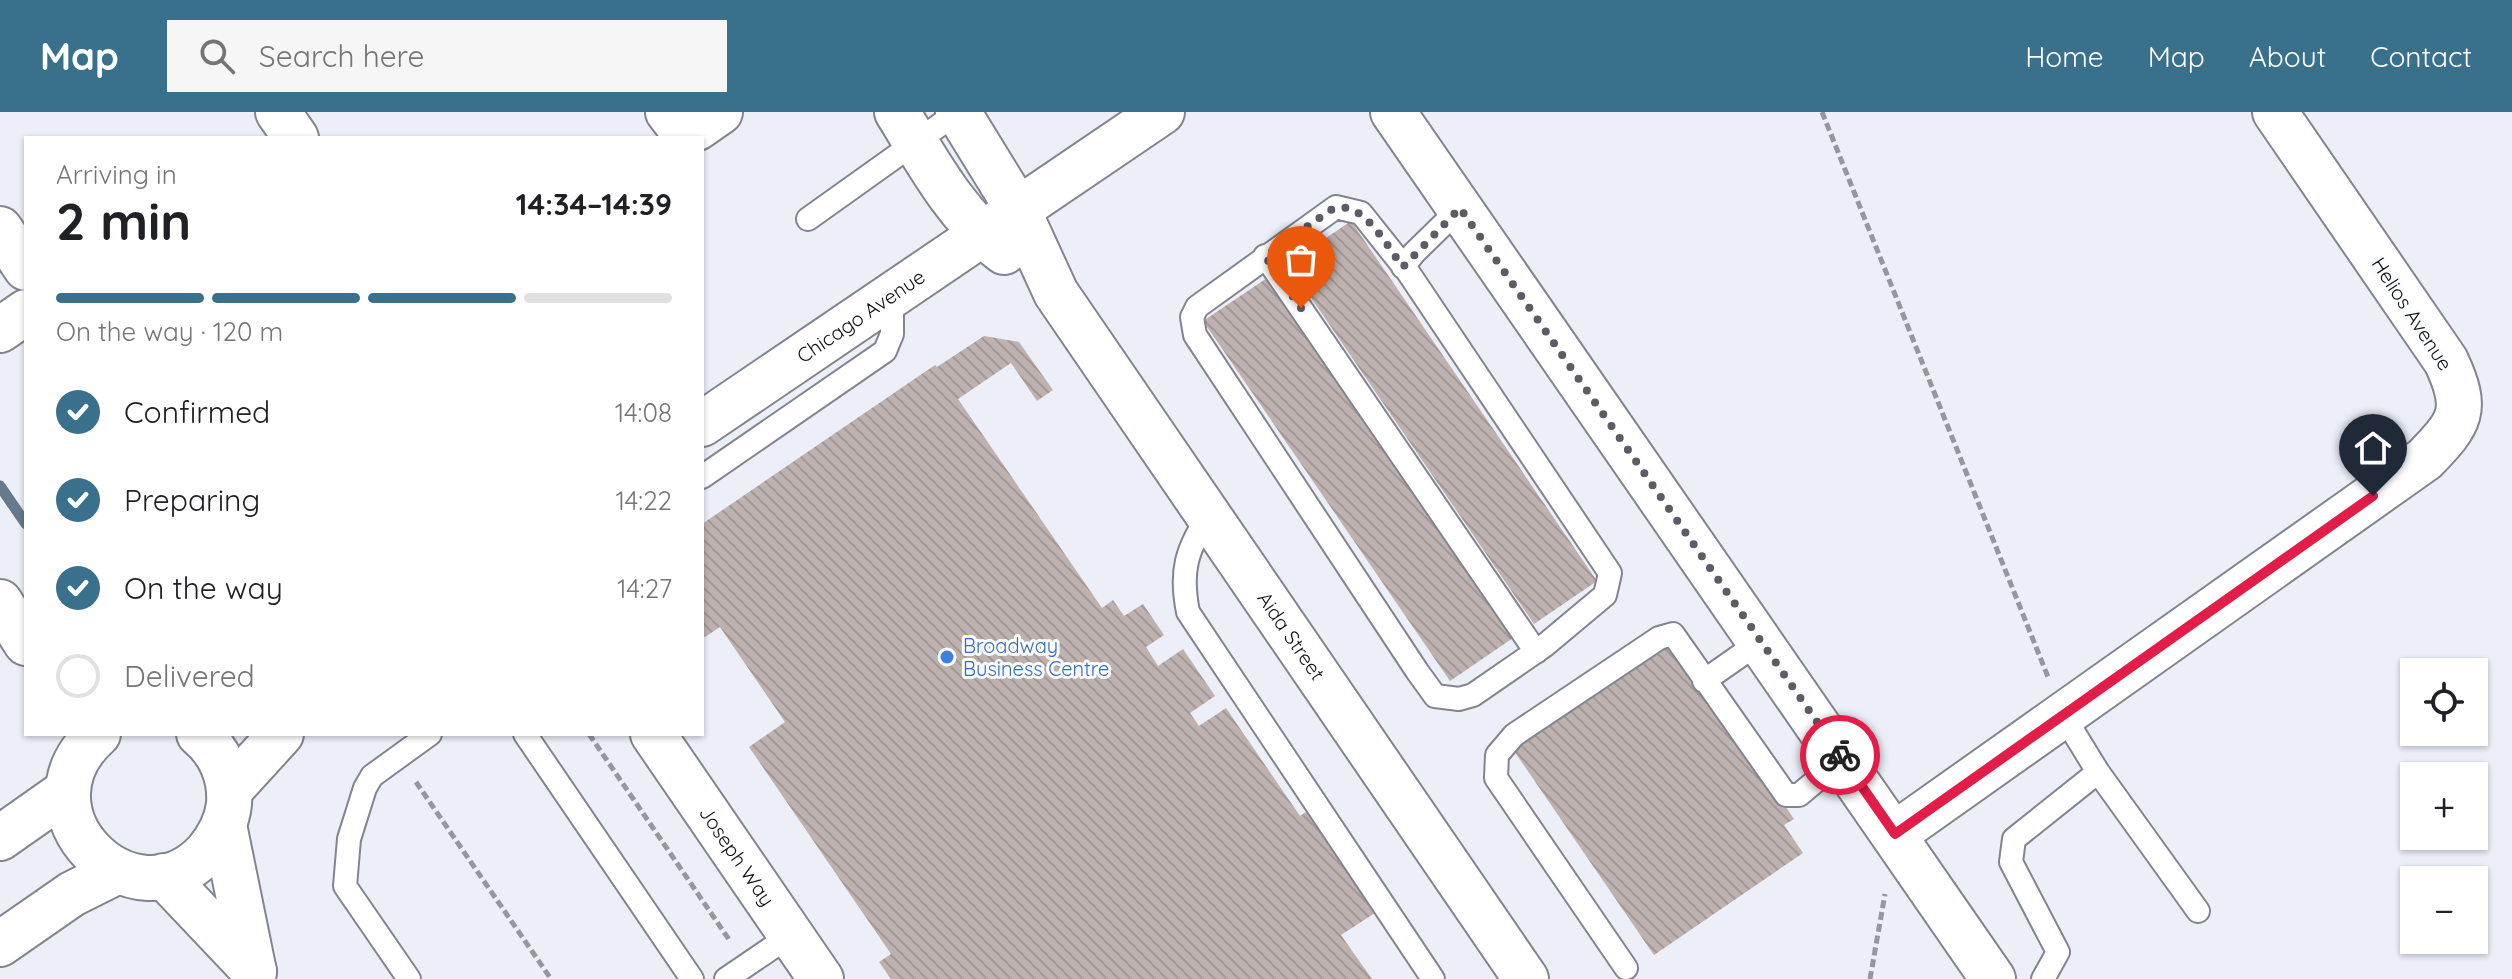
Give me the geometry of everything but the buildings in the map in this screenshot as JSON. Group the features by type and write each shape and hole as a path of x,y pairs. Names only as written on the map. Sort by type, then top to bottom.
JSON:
{"street":[{"path":"668,112 681,129 690,130 720,112"},
{"name":"Aida Street","path":"958,112 1017,208 1056,293 1526,979"},
{"name":"Chicago Avenue","path":"704,423 1162,112"},
{"path":"1393,112 1843,758 1993,979"},
{"name":"Helios Avenue","path":"1895,834 2425,459 2448,435 2458,415 2460,391 2446,361 2275,112"},
{"name":"Aida Street","path":"906,127 938,180 980,234 1056,293"},
{"path":"0,229 24,265"},
{"path":"0,330 24,313"},
{"path":"201,736 216,752 226,771 227,808 257,975"},
{"path":"75,757 72,824 80,839 90,852 118,871 140,876 164,876 201,858 227,808 280,736"},
{"name":"Joseph Way","path":"654,736 821,979"},
{"path":"0,838 75,757"},
{"path":"0,944 72,894 118,871"},
{"path":"164,876 257,975"}],"lane":[{"path":"808,219 906,127 958,112"},
{"path":"1342,207 1361,213 1403,267 1610,573 1605,595 1536,652 1473,695 1459,699 1435,696 1195,335 1192,317 1197,307 1265,256 1331,210 1342,207"},
{"path":"1403,267 1460,208"},
{"path":"1265,256 1536,652"},
{"path":"704,476 885,351 892,334 892,294"},
{"path":"1209,515 1192,541 1182,582 1188,612 1433,979"},
{"path":"1626,968 1496,778 1494,763 1502,747 1514,735 1668,635 1680,640 1704,681 1786,795 1799,795 1843,758"},
{"path":"1704,681 1761,641"},
{"path":"2063,715 2098,772 2198,911"},
{"path":"409,979 345,886 349,839 365,788 383,765 427,736"},
{"path":"526,736 692,979"},
{"path":"2043,979 2058,952 2011,862 2010,846 2019,834 2098,772"},
{"path":"726,979 791,935"}],"path":[{"path":"1822,112 2063,715"},
{"path":"590,736 747,965"},
{"path":"398,755 551,979"},
{"path":"1870,979 1895,834"}],"waterway":[{"path":"0,486 24,521"}],"way so far":[{"path":"1301,308 1265,256 1331,210 1342,207 1361,213 1403,267 1460,208 1840,755"}],"place":[{"name":"Broadway Business Centre","path":"947,657"}],"route":[{"path":"1840,755 1895,834 2373,496"}]}
